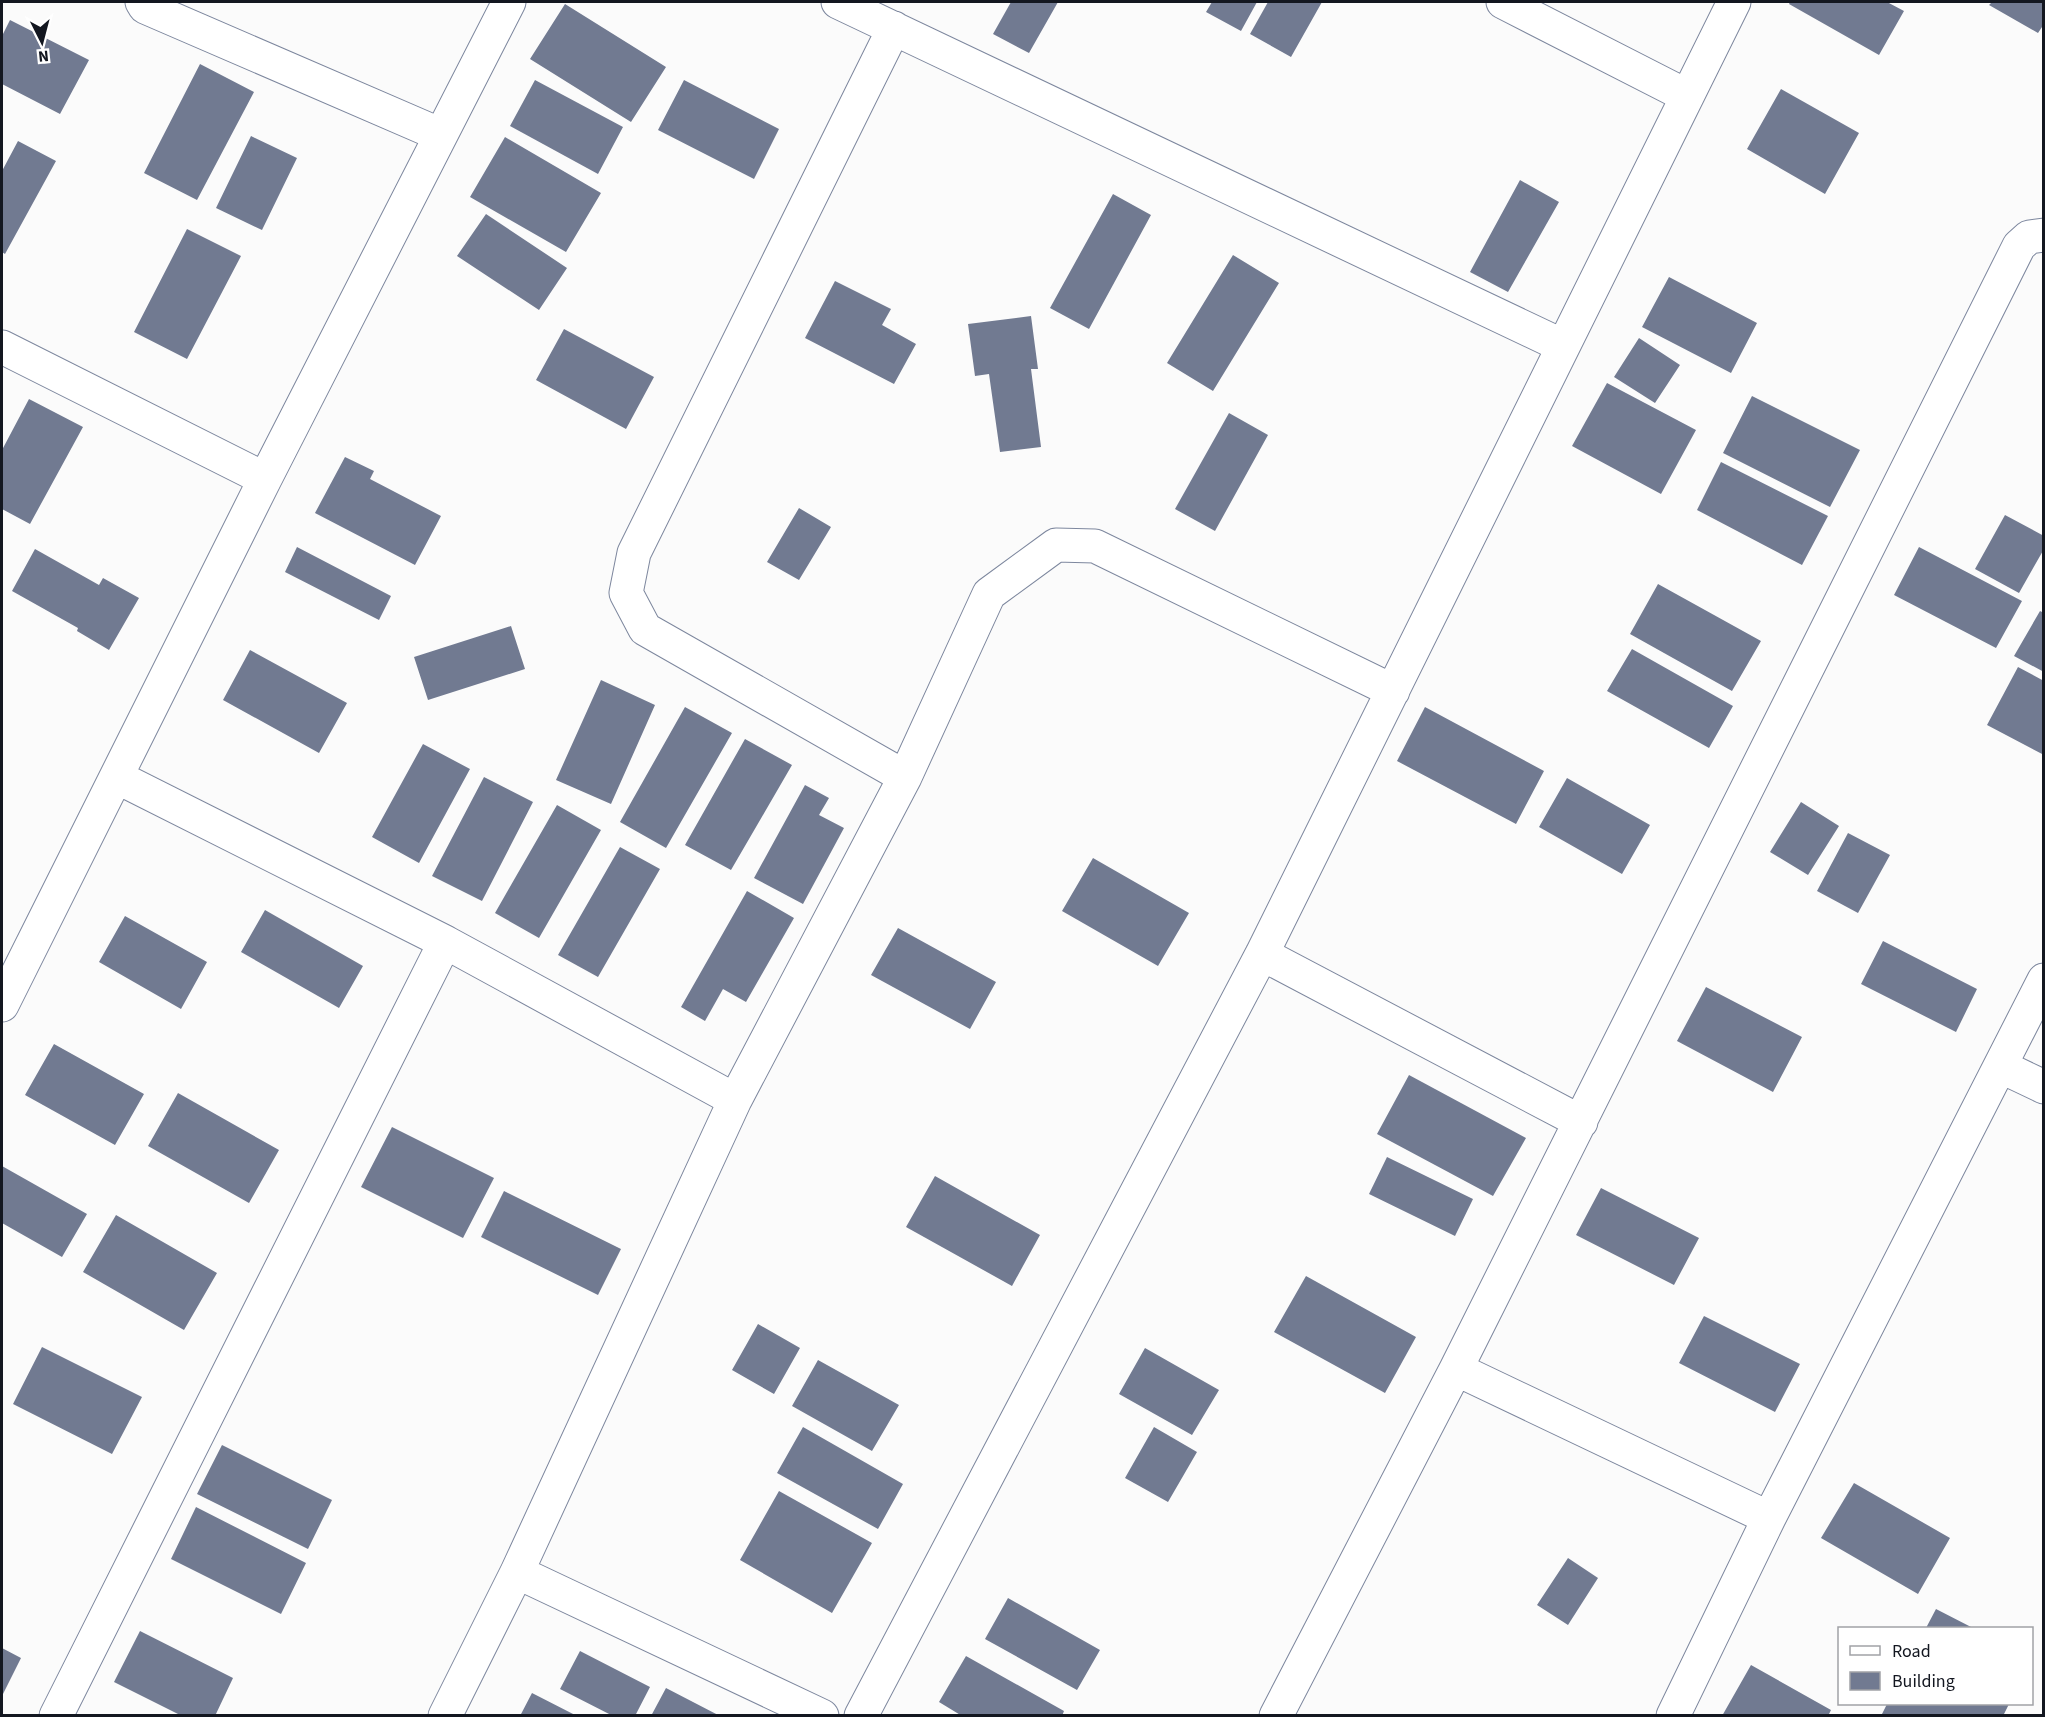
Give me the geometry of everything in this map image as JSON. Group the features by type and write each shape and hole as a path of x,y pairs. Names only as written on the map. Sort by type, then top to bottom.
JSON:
{"street":[{"path":"142,2 146,7 441,135"},
{"path":"2,1005 265,479 509,2"},
{"path":"838,2 1563,346"},
{"path":"1503,2 1687,96"},
{"path":"861,1716 1262,954 1734,2"},
{"path":"894,28 634,553 626,593 645,629 905,777"},
{"path":"1276,1716 1581,1122 2019,246 2029,237 2043,235"},
{"path":"2,347 265,479"},
{"path":"445,1716 517,1572 735,1100 905,777 989,594 1056,545 1095,546 1392,691"},
{"path":"117,777 445,942 735,1100"},
{"path":"56,1716 445,942"},
{"path":"1262,954 1581,1122"},
{"path":"1672,1716 1769,1518 2043,980"},
{"path":"2000,1066 2043,1087"},
{"path":"1456,1369 1769,1518"},
{"path":"517,1572 822,1716"}],"building":[{"path":"1011,2 1058,2 1029,53 993,34"},
{"path":"1212,2 1257,2 1241,31 1206,12"},
{"path":"1268,2 1322,2 1291,57 1250,34"},
{"path":"1790,2 1887,2 1904,11 1879,55 1789,4"},
{"path":"1992,2 2044,2 2044,24 2038,33 1989,5"},
{"path":"565,4 666,67 631,122 530,59"},
{"path":"10,20 89,60 60,114 2,84 2,36"},
{"path":"200,64 254,92 197,200 144,173"},
{"path":"535,80 623,127 598,174 510,126"},
{"path":"684,80 779,129 754,179 658,130"},
{"path":"1781,89 1859,133 1825,194 1747,149"},
{"path":"251,136 297,158 262,230 216,208"},
{"path":"505,137 601,193 566,252 470,197"},
{"path":"18,141 56,161 5,254 2,252 2,171"},
{"path":"1520,180 1559,202 1508,292 1470,272"},
{"path":"1113,194 1151,215 1089,329 1050,308"},
{"path":"486,214 567,268 539,310 457,256"},
{"path":"187,229 241,256 187,359 134,332"},
{"path":"1233,255 1279,283 1213,391 1167,363"},
{"path":"1669,277 1757,323 1731,373 1642,327"},
{"path":"835,281 891,309 882,325 916,344 894,384 805,338"},
{"path":"1031,316 1038,369 1031,369 1041,447 1000,452 989,374 975,376 968,324"},
{"path":"564,329 654,377 626,429 536,380"},
{"path":"1639,338 1680,365 1655,403 1614,377"},
{"path":"1607,383 1696,430 1661,494 1572,446"},
{"path":"1752,396 1860,450 1830,507 1723,453"},
{"path":"29,399 83,427 30,524 2,509 2,450"},
{"path":"1229,413 1268,435 1215,531 1175,509"},
{"path":"345,457 374,471 370,479 441,516 415,565 315,513"},
{"path":"1721,462 1828,516 1802,565 1697,510"},
{"path":"799,508 831,527 799,580 767,562"},
{"path":"2005,515 2044,536 2044,549 2019,593 1975,569"},
{"path":"297,547 391,596 379,620 285,572"},
{"path":"1919,547 2022,601 1996,648 1894,595"},
{"path":"35,549 99,585 103,578 139,598 109,650 77,631 78,628 12,591"},
{"path":"1658,584 1761,641 1732,691 1630,634"},
{"path":"2040,611 2044,613 2044,672 2014,656"},
{"path":"511,626 525,669 428,700 414,657"},
{"path":"1632,649 1733,706 1709,748 1607,691"},
{"path":"250,650 347,703 319,753 223,700"},
{"path":"2018,667 2044,681 2044,755 1987,725"},
{"path":"601,680 655,705 611,804 556,780"},
{"path":"685,707 732,733 666,848 620,822"},
{"path":"1425,707 1544,771 1516,824 1397,761"},
{"path":"745,739 792,765 731,870 685,845"},
{"path":"423,744 470,769 419,863 372,837"},
{"path":"484,777 533,802 482,901 432,876"},
{"path":"1567,778 1650,825 1622,874 1539,827"},
{"path":"805,785 829,798 819,815 844,828 803,904 754,878"},
{"path":"1801,802 1839,826 1808,875 1770,852"},
{"path":"557,805 601,830 539,938 495,913"},
{"path":"1848,833 1890,855 1858,913 1817,891"},
{"path":"620,847 660,869 598,977 558,955"},
{"path":"1093,858 1189,913 1158,966 1062,911"},
{"path":"747,891 794,918 746,1002 723,989 705,1021 681,1007"},
{"path":"265,910 363,966 339,1008 241,952"},
{"path":"125,916 207,962 181,1009 99,962"},
{"path":"898,928 996,982 970,1029 871,975"},
{"path":"1883,941 1977,989 1956,1032 1861,984"},
{"path":"1706,987 1802,1037 1773,1092 1677,1041"},
{"path":"54,1044 144,1094 115,1145 25,1095"},
{"path":"1409,1075 1526,1138 1493,1196 1377,1134"},
{"path":"178,1093 279,1150 249,1203 148,1146"},
{"path":"392,1127 494,1178 463,1238 361,1187"},
{"path":"1387,1157 1473,1199 1455,1236 1369,1194"},
{"path":"2,1166 87,1214 62,1257 2,1223"},
{"path":"935,1176 1040,1235 1012,1286 906,1227"},
{"path":"1601,1188 1699,1238 1674,1285 1576,1235"},
{"path":"504,1191 621,1249 598,1295 481,1237"},
{"path":"116,1215 217,1273 184,1330 83,1272"},
{"path":"1306,1276 1416,1337 1385,1393 1274,1332"},
{"path":"1704,1316 1800,1364 1775,1412 1679,1363"},
{"path":"758,1324 800,1348 774,1394 732,1370"},
{"path":"42,1347 142,1397 112,1454 13,1404"},
{"path":"1145,1348 1219,1390 1192,1435 1119,1394"},
{"path":"818,1360 899,1405 872,1451 792,1406"},
{"path":"803,1427 903,1484 878,1529 777,1473"},
{"path":"1154,1427 1197,1452 1168,1502 1125,1478"},
{"path":"222,1445 332,1500 308,1549 197,1494"},
{"path":"1854,1483 1950,1538 1918,1594 1821,1538"},
{"path":"779,1491 872,1543 832,1613 740,1560"},
{"path":"196,1507 306,1563 281,1614 171,1559"},
{"path":"1568,1558 1598,1578 1568,1625 1537,1605"},
{"path":"1008,1598 1100,1650 1077,1690 985,1639"},
{"path":"1936,1609 1971,1627 1927,1627"},
{"path":"140,1631 233,1678 215,1716 182,1716 114,1682"},
{"path":"2,1648 21,1658 2,1696"},
{"path":"580,1651 650,1687 635,1716 613,1716 560,1689"},
{"path":"966,1656 1064,1711 1062,1716 962,1716 939,1702"},
{"path":"1751,1665 1831,1710 1828,1716 1722,1716"},
{"path":"666,1688 720,1716 651,1716"},
{"path":"532,1693 577,1716 520,1716"},
{"path":"1886,1705 2008,1705 2003,1716 1881,1716"}]}
